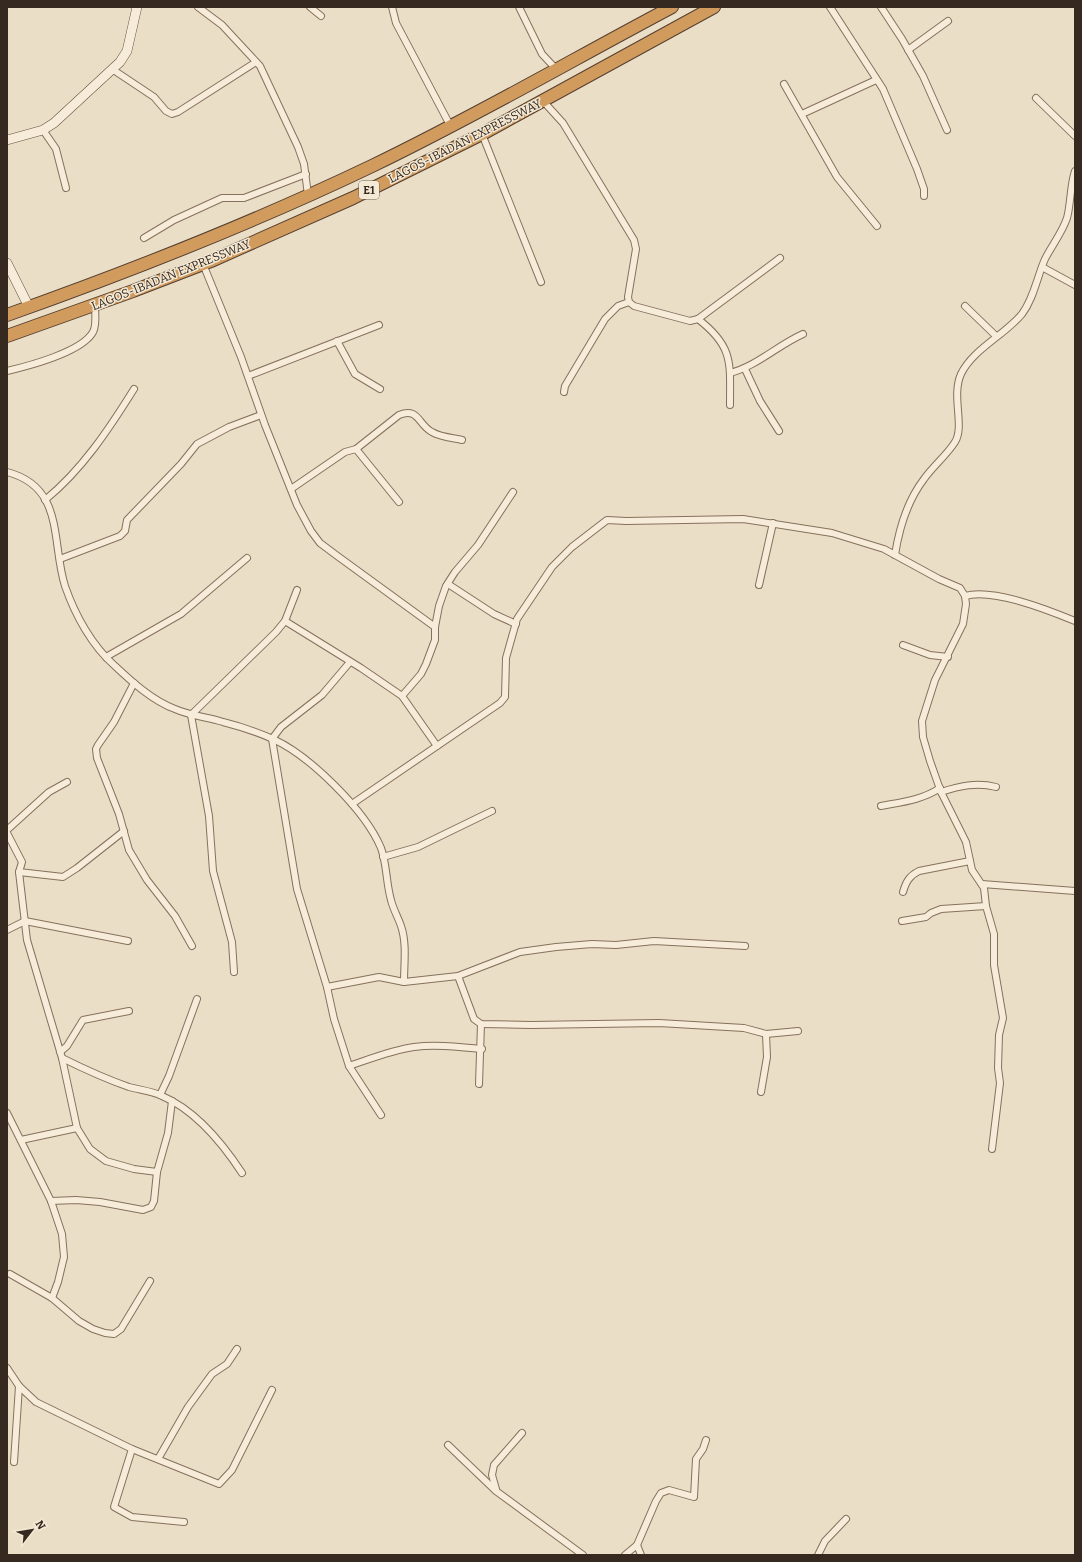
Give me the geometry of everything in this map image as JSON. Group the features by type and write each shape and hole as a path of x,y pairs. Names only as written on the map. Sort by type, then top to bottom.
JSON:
{"highway":[{"name":"LAGOS-IBADAN EXPRESSWAY","path":"7,314 162,257 308,195 451,127 672,7"},
{"name":"LAGOS-IBADAN EXPRESSWAY","path":"7,336 95,305 203,264 333,207 482,134 714,7"}],"street":[{"path":"7,140 43,130 64,114 112,69 127,51 138,7"},
{"path":"198,7 222,25 256,62 270,85 298,147 306,174 308,195"},
{"path":"310,7 321,16"},
{"path":"392,7 396,23 451,127"},
{"path":"519,7 542,54 556,69"},
{"path":"830,7 886,97 917,169 924,190 924,196"},
{"path":"881,7 923,76 947,130"},
{"path":"908,50 948,21"},
{"path":"112,69 148,93 166,111 172,114 178,112 256,62"},
{"path":"802,114 876,80"},
{"path":"784,84 837,177 877,226"},
{"path":"1036,98 1075,136"},
{"path":"543,101 563,123 634,240 636,249 629,302"},
{"path":"43,130 56,149 66,188"},
{"path":"482,134 540,282"},
{"path":"895,555 898,536 915,492 924,478 956,441 959,433 956,387 962,372 996,336 1011,325 1022,314 1030,301 1042,268 1066,220 1072,180 1075,171"},
{"path":"144,238 174,220 222,198 244,198 306,174"},
{"path":"629,302 634,306 690,321 698,319 780,258"},
{"path":"7,263 10,279 29,307"},
{"path":"203,264 291,489 308,524 320,543 435,627"},
{"path":"1042,268 1075,285"},
{"path":"564,392 565,386 605,319 618,306 629,302"},
{"path":"7,371 53,358 89,338 94,331 95,305"},
{"path":"965,306 996,336"},
{"path":"698,319 721,340 728,359 730,373 730,405"},
{"path":"248,376 380,325"},
{"path":"730,373 745,369 789,340 803,334"},
{"path":"337,341 351,370 380,389"},
{"path":"745,369 760,401 779,431"},
{"path":"44,500 59,489 86,458 109,429 134,389"},
{"path":"291,489 345,452 356,449 399,415 406,412 412,413 432,432 462,440"},
{"path":"60,559 120,536 125,531 127,520 181,464 197,444 229,427 261,415"},
{"path":"356,449 399,502"},
{"path":"7,472 26,478 35,485 44,500 54,523 65,585 89,634 106,657 134,683 160,702 191,715 224,722 272,739 293,750 322,774 352,804 374,834 383,857 391,900 402,927 404,940 404,982"},
{"path":"402,696 421,674 426,664 435,640 435,627 439,606 448,584 455,572 478,545 513,492"},
{"path":"352,804 500,703 505,697 506,658 517,619 552,567 572,547 607,520 743,519 832,533 884,549 939,579 960,588 965,596 966,604 963,624 948,658 935,680 922,721 923,737 930,761 941,790 966,842 974,875 982,884 986,906 994,934 994,965 1003,1018 999,1035 998,1068 1000,1083 992,1149"},
{"path":"759,586 773,523"},
{"path":"106,657 180,614 247,558"},
{"path":"448,584 494,614 516,624"},
{"path":"191,715 264,646 285,621 297,590"},
{"path":"965,596 972,594 991,595 1033,606 1075,621"},
{"path":"285,621 402,696 437,746"},
{"path":"903,645 930,655 948,658"},
{"path":"350,662 322,695 281,727 272,739 297,889 327,987 334,1019 349,1066 381,1115"},
{"path":"134,683 126,701 96,750 97,758 124,831 129,850 138,866 175,916 192,946"},
{"path":"191,715 209,816 213,871 232,942 234,972"},
{"path":"67,782 49,792 7,831 22,862 19,872 26,921 27,940 61,1055 77,1128 90,1150 106,1161 134,1169 157,1172"},
{"path":"881,806 917,799 941,790 984,784 996,787"},
{"path":"383,857 418,847 492,811"},
{"path":"19,872 63,877 77,868 124,831"},
{"path":"903,892 906,882 911,875 919,871 970,861"},
{"path":"982,884 1075,890"},
{"path":"902,921 926,917 931,913 942,909 986,906"},
{"path":"7,930 26,921 128,941"},
{"path":"327,987 379,978 404,982 458,976 520,952 556,947 592,944 616,946 654,942 745,946"},
{"path":"458,976 472,1015 474,1019 482,1024 538,1025 659,1023 744,1028 766,1034 798,1031"},
{"path":"160,1095 170,1076 197,999"},
{"path":"61,1055 83,1020 129,1011"},
{"path":"479,1084 482,1049 482,1024"},
{"path":"761,1092 767,1057 766,1034"},
{"path":"349,1066 383,1054 414,1047 441,1046 482,1049"},
{"path":"61,1055 98,1076 160,1095 172,1101 193,1117 212,1135 231,1156 242,1173"},
{"path":"51,1201 76,1200 100,1202 143,1210 151,1207 154,1201 157,1172 168,1133 172,1101"},
{"path":"7,1112 51,1201 62,1234 64,1258 52,1298"},
{"path":"21,1140 77,1128"},
{"path":"10,1274 52,1298 80,1321 104,1333 114,1334 121,1329 150,1281"},
{"path":"158,1458 188,1407 212,1374 227,1364 237,1349"},
{"path":"7,1368 19,1386 36,1402 132,1449 158,1458 219,1484 232,1470 272,1390"},
{"path":"14,1462 19,1386"},
{"path":"496,1491 492,1475 494,1465 522,1433"},
{"path":"625,1555 637,1545 661,1493 669,1490 694,1498 696,1459 703,1449 706,1440"},
{"path":"448,1445 496,1491 582,1555"},
{"path":"132,1449 114,1507 132,1517 184,1522"},
{"path":"818,1555 825,1541 846,1519"},
{"path":"637,1545 641,1555"}]}
